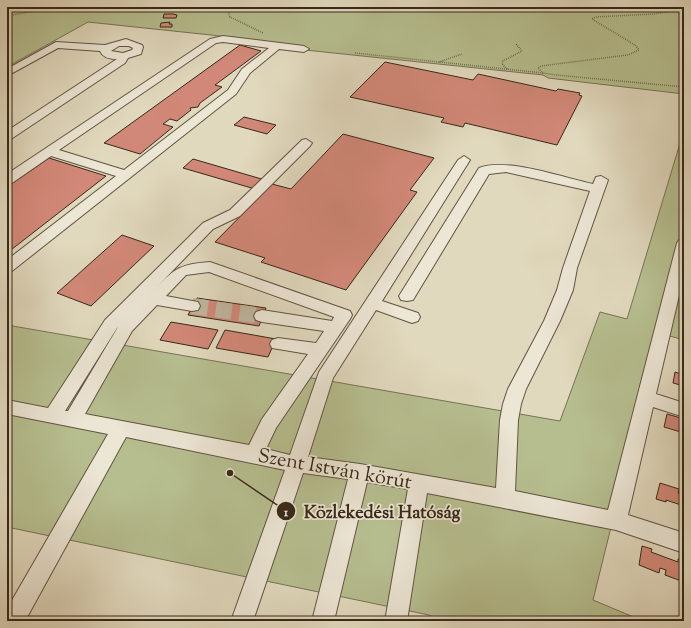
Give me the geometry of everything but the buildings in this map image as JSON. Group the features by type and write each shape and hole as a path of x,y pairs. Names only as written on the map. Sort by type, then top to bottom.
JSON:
{"street":[{"path":"7,180 212,41 223,40 304,49"},
{"path":"7,73 56,45 107,48 117,43 126,42 134,44 138,47 137,52 124,56 108,55 105,52 107,48"},
{"path":"7,268 232,92 246,71 277,46"},
{"path":"7,136 122,61 124,56"},
{"path":"52,416 111,324 212,223 235,213 306,143"},
{"path":"49,151 126,175"},
{"path":"242,621 275,530 295,464 325,377 464,160"},
{"path":"406,296 482,173 487,169 506,168 599,185 570,268 565,290 552,321 517,389 512,404 509,420 505,498"},
{"path":"616,522 684,243"},
{"path":"404,252 438,244"},
{"path":"404,252 428,260"},
{"path":"72,420 113,346 126,327 152,299 181,272 195,268 210,267 344,315 269,424 254,454"},
{"path":"152,299 192,306"},
{"path":"371,303 412,317"},
{"path":"262,316 336,327"},
{"path":"278,344 320,350"},
{"path":"647,398 684,410"},
{"name":"Szent István körút","path":"7,407 254,454 295,464 360,472 505,498 616,522 684,543"},
{"path":"13,621 121,428"},
{"path":"324,621 360,472"},
{"path":"396,621 419,483"}],"path":[{"path":"7,16 56,7"},
{"path":"227,7 230,17 263,33"},
{"path":"543,73 538,69 539,67 628,55 639,50 635,45 592,20 595,17 654,14 684,9"},
{"path":"507,69 502,64 503,61 522,52 521,48 516,44"},
{"path":"355,53 684,87"},
{"path":"438,62 462,54"}],"green space":[{"path":"7,7 684,7 684,94 548,78 543,75 305,50 307,48 211,35 88,22 7,67"},
{"path":"684,130 684,340 659,333 593,600 643,621 441,621 429,615 7,527 7,325 560,421 600,312 627,319"}],"tunnel":[{"path":"192,306 262,316"}],"place":[{"name":"Közlekedési Hatóság","path":"230,473"}]}
